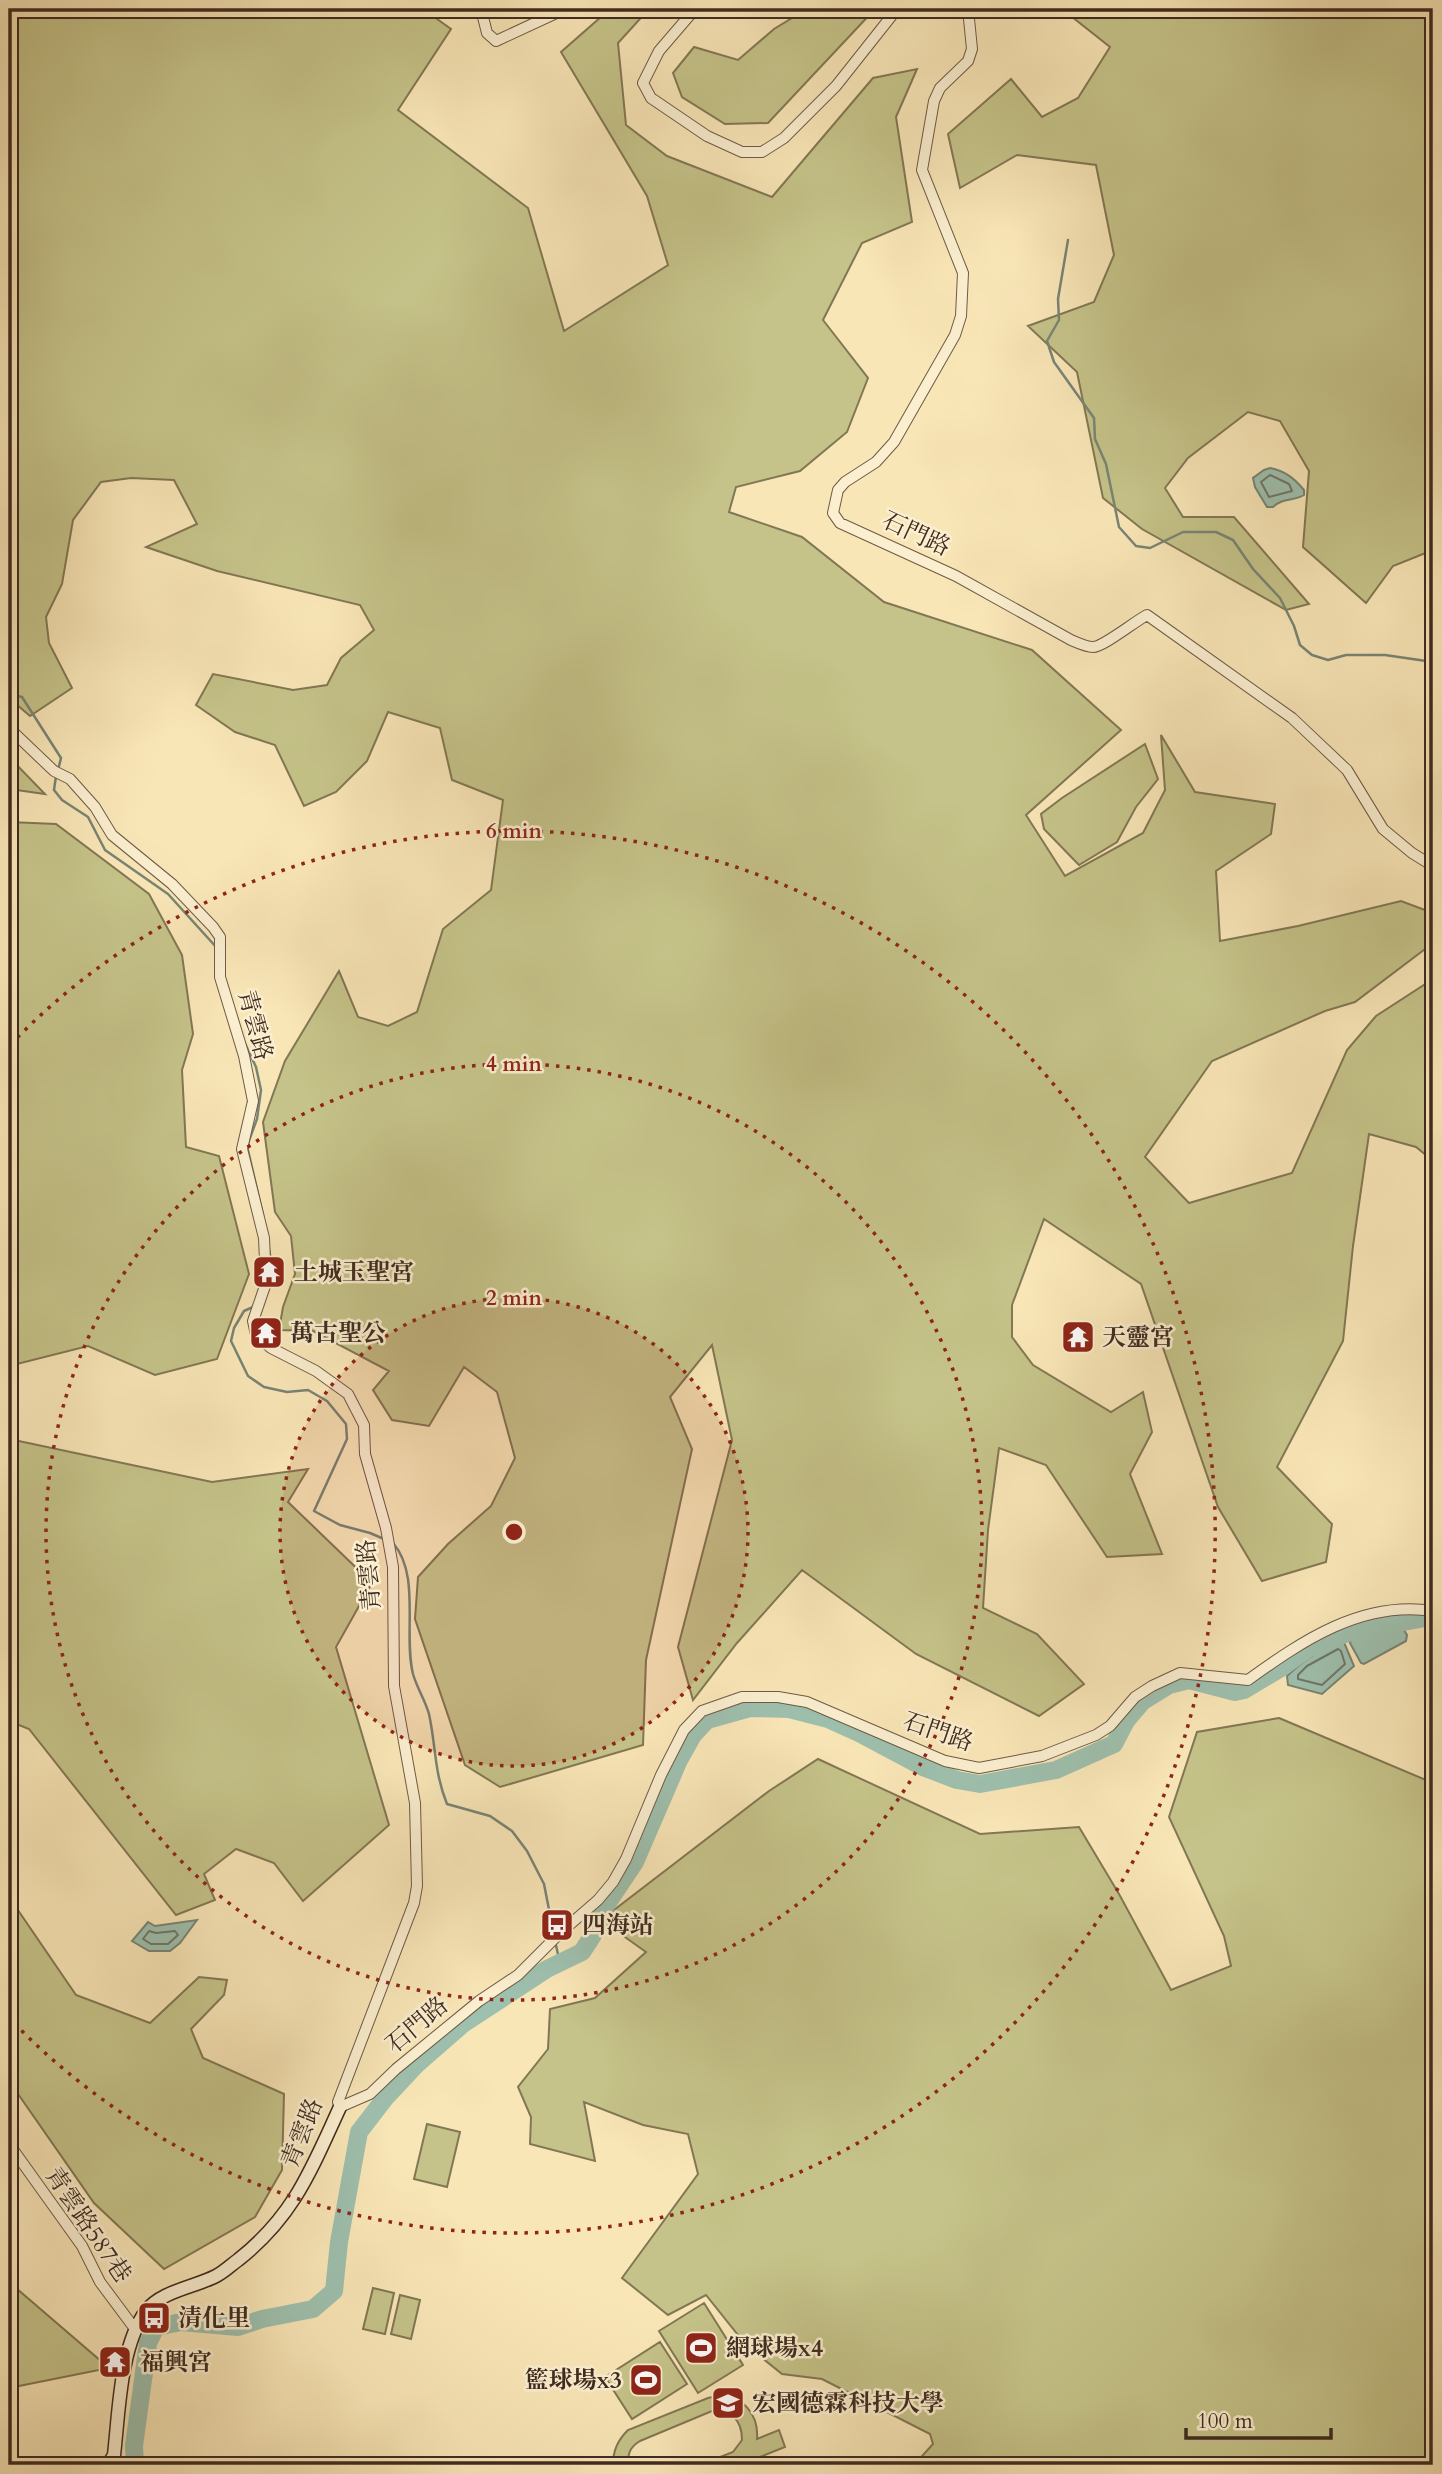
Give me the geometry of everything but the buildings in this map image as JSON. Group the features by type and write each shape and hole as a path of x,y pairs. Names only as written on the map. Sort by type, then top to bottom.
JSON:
{"street":[{"path":"481,9 487,33 496,41 565,9"},
{"path":"695,9 659,51 643,83 650,98 707,136 742,152 762,152 784,138 836,86 897,9"},
{"name":"石門路","path":"968,9 972,49 968,61 940,88 934,101 922,170 963,274 961,316 955,335 894,442 876,462 845,482 838,490 833,513 841,523 956,576 1071,640 1090,647 1102,646 1147,615 1292,718 1347,770 1383,829 1433,866"},
{"name":"青雲路","path":"9,728 54,771 70,779 95,807 112,835 172,884 220,937 220,977 244,1056 253,1101 242,1149 264,1238 266,1283 253,1321 256,1335 271,1348 316,1371 348,1394 364,1425 365,1454 386,1528 393,1567 394,1686 397,1716 415,1803 414,1903 338,2102 340,2107 294,2202 255,2246 217,2275 164,2297 148,2309 135,2329 127,2355 114,2455 108,2465"},
{"name":"石門路","path":"340,2107 370,2094 396,2069 479,2001 518,1975 598,1900 613,1882 626,1859 661,1775 684,1730 702,1711 742,1697 778,1697 807,1702 945,1761 979,1768 1042,1756 1096,1735 1110,1726 1135,1697 1180,1673 1248,1680 1305,1640 1337,1623 1383,1611 1433,1611"},
{"name":"青雲路587巷","path":"9,2144 82,2246 100,2282 135,2329"}],"shaded area":[{"path":"9,9 423,9 451,29 398,110 528,208 564,331 668,265 647,196 561,52 610,9 649,9 618,43 626,125 667,156 772,197 873,78 917,69 896,117 912,222 862,243 823,320 868,378 847,432 800,471 736,487 729,512 802,537 884,602 1032,650 1121,730 1026,815 1065,876 1143,833 1165,790 1161,735 1195,792 1275,804 1271,834 1216,871 1220,941 1298,926 1401,901 1433,913 1433,943 1355,1002 1325,1011 1212,1061 1145,1157 1189,1203 1292,1173 1347,1050 1376,1016 1433,979 1433,1161 1416,1147 1369,1134 1343,1341 1277,1467 1332,1524 1326,1562 1262,1581 1218,1507 1141,1284 1044,1219 1012,1305 1012,1337 1033,1365 1111,1412 1143,1392 1152,1432 1130,1474 1162,1554 1107,1557 1046,1465 999,1448 988,1530 983,1608 1037,1634 1084,1684 1039,1716 916,1654 802,1570 737,1643 693,1700 678,1647 732,1440 712,1345 670,1397 692,1449 646,1660 643,1745 500,1787 465,1765 415,1619 418,1577 448,1544 491,1506 515,1458 497,1392 464,1367 429,1426 392,1420 373,1390 389,1371 313,1331 279,1330 283,1307 295,1274 291,1236 275,1212 263,1122 285,1061 339,971 358,1017 388,1026 417,1012 443,929 491,890 503,800 452,780 440,728 388,712 367,761 336,792 304,806 275,745 235,732 196,705 213,674 293,690 327,685 341,658 374,630 360,605 217,571 146,547 197,524 174,480 131,478 101,482 73,520 62,584 46,617 49,643 72,688 30,716 9,698"},
{"path":"807,9 875,9 768,123 725,124 682,97 673,73 694,47 738,60 774,29"},
{"path":"1062,9 1433,9 1433,550 1393,566 1366,603 1303,547 1309,471 1280,421 1248,412 1188,458 1165,488 1183,517 1234,517 1309,604 1286,610 1142,529 1103,498 1077,372 1028,326 1094,302 1114,255 1096,165 1017,155 960,188 948,134 1011,79 1042,117 1078,98 1110,47"},
{"path":"1145,744 1158,779 1136,807 1117,842 1079,865 1044,829 1041,814"},
{"path":"9,757 45,794 9,789"},
{"path":"9,822 56,824 149,894 182,955 193,1034 182,1070 186,1147 219,1156 249,1274 217,1359 155,1375 88,1346 9,1366"},
{"path":"14,1440 212,1482 308,1469 288,1502 372,1583 336,1647 389,1825 303,1901 274,1863 236,1849 204,1874 215,1900 176,1915 29,1729 9,1721 9,1443"},
{"path":"1279,1718 1433,1783 1433,2465 1278,2465 1261,2458 1243,2465 914,2465 933,2444 930,2434 822,2379 782,2374 746,2345 706,2295 668,2315 622,2278 698,2174 688,2134 643,2125 584,2102 595,2161 530,2144 531,2117 518,2087 548,2049 550,2009 595,1998 646,1952 601,1920 769,1791 818,1759 980,1834 1079,1827 1171,1990 1231,1966 1224,1936 1169,1817 1197,1732"},
{"path":"9,1897 76,1995 150,2023 199,1977 227,1980 224,1995 191,2029 203,2058 284,2094 282,2170 255,2217 164,2269 94,2203 9,2081"},
{"path":"427,2124 460,2132 447,2187 414,2179"},
{"path":"9,2282 109,2368 9,2388"},
{"path":"373,2288 394,2293 385,2334 363,2329"},
{"path":"400,2295 420,2300 411,2339 391,2334"},
{"name":"網球場x4","path":"704,2303 743,2365 698,2393 659,2331"},
{"name":"籃球場x3","path":"660,2342 687,2384 632,2419 605,2377"},
{"path":"718,2396 735,2399 748,2408 755,2422 757,2439 779,2430 785,2447 740,2465 700,2465 733,2452 742,2440 738,2422 730,2414 712,2411 640,2441 630,2451 629,2465 613,2465 617,2446 628,2430"}],"water":[{"path":"1270,468 1293,479 1304,490 1304,495 1267,507 1255,487 1253,478"},
{"path":"1404,1630 1406,1641 1364,1664 1361,1663 1350,1643 1351,1638 1363,1633"},
{"path":"1343,1640 1354,1666 1322,1694 1288,1685 1287,1676 1300,1665 1320,1650"},
{"path":"197,1920 180,1943 170,1951 149,1951 132,1941 148,1922 155,1926"}],"waterway":[{"path":"1068,240 1058,299 1059,320 1047,341 1054,362 1094,418 1095,439 1106,464 1119,527 1136,546 1150,548 1183,532 1216,532 1233,540 1253,569 1280,598 1300,645 1312,655 1328,660 1346,655 1385,655 1433,662"},
{"path":"9,694 22,697 61,758 58,770"},
{"path":"56,776 54,790 62,800 88,817 105,850 168,894 217,948"},
{"path":"242,1037 256,1067 261,1090 257,1119 247,1146 263,1215"},
{"path":"269,1249 272,1267 270,1277"},
{"path":"253,1307 244,1311 234,1328 231,1341 248,1376 264,1387 287,1392 308,1390 327,1401 346,1424 347,1439 314,1511 340,1525 384,1539"},
{"path":"393,1543 407,1571 410,1658 413,1674 429,1714 437,1770 447,1804 490,1816 512,1831 527,1851 544,1884 554,1935"},
{"path":"135,2465 134,2446 148,2343 156,2327 181,2322 238,2327 262,2319 313,2309 334,2291 339,2242 359,2132 386,2097 416,2065 463,2024 547,1969 582,1952 593,1935 603,1910 635,1862 679,1760 693,1735 707,1720 750,1708 789,1709 828,1719 923,1767 957,1780 980,1784 1056,1770 1114,1744 1126,1721 1143,1701 1169,1685 1189,1680 1235,1692 1244,1690 1309,1648 1350,1632 1425,1618 1433,1620"},
{"path":"555,1941 560,1963"}],"place":[{"name":"土城玉聖宮","path":"269,1272"},
{"name":"萬古聖公","path":"266,1333"},
{"name":"天靈宮","path":"1078,1337"},
{"name":"四海站","path":"557,1925"},
{"name":"清化里","path":"154,2318"},
{"name":"網球場x4","path":"701,2348"},
{"name":"福興宮","path":"115,2362"},
{"name":"籃球場x3","path":"646,2380"},
{"name":"宏國德霖科技大學","path":"728,2403"}]}
